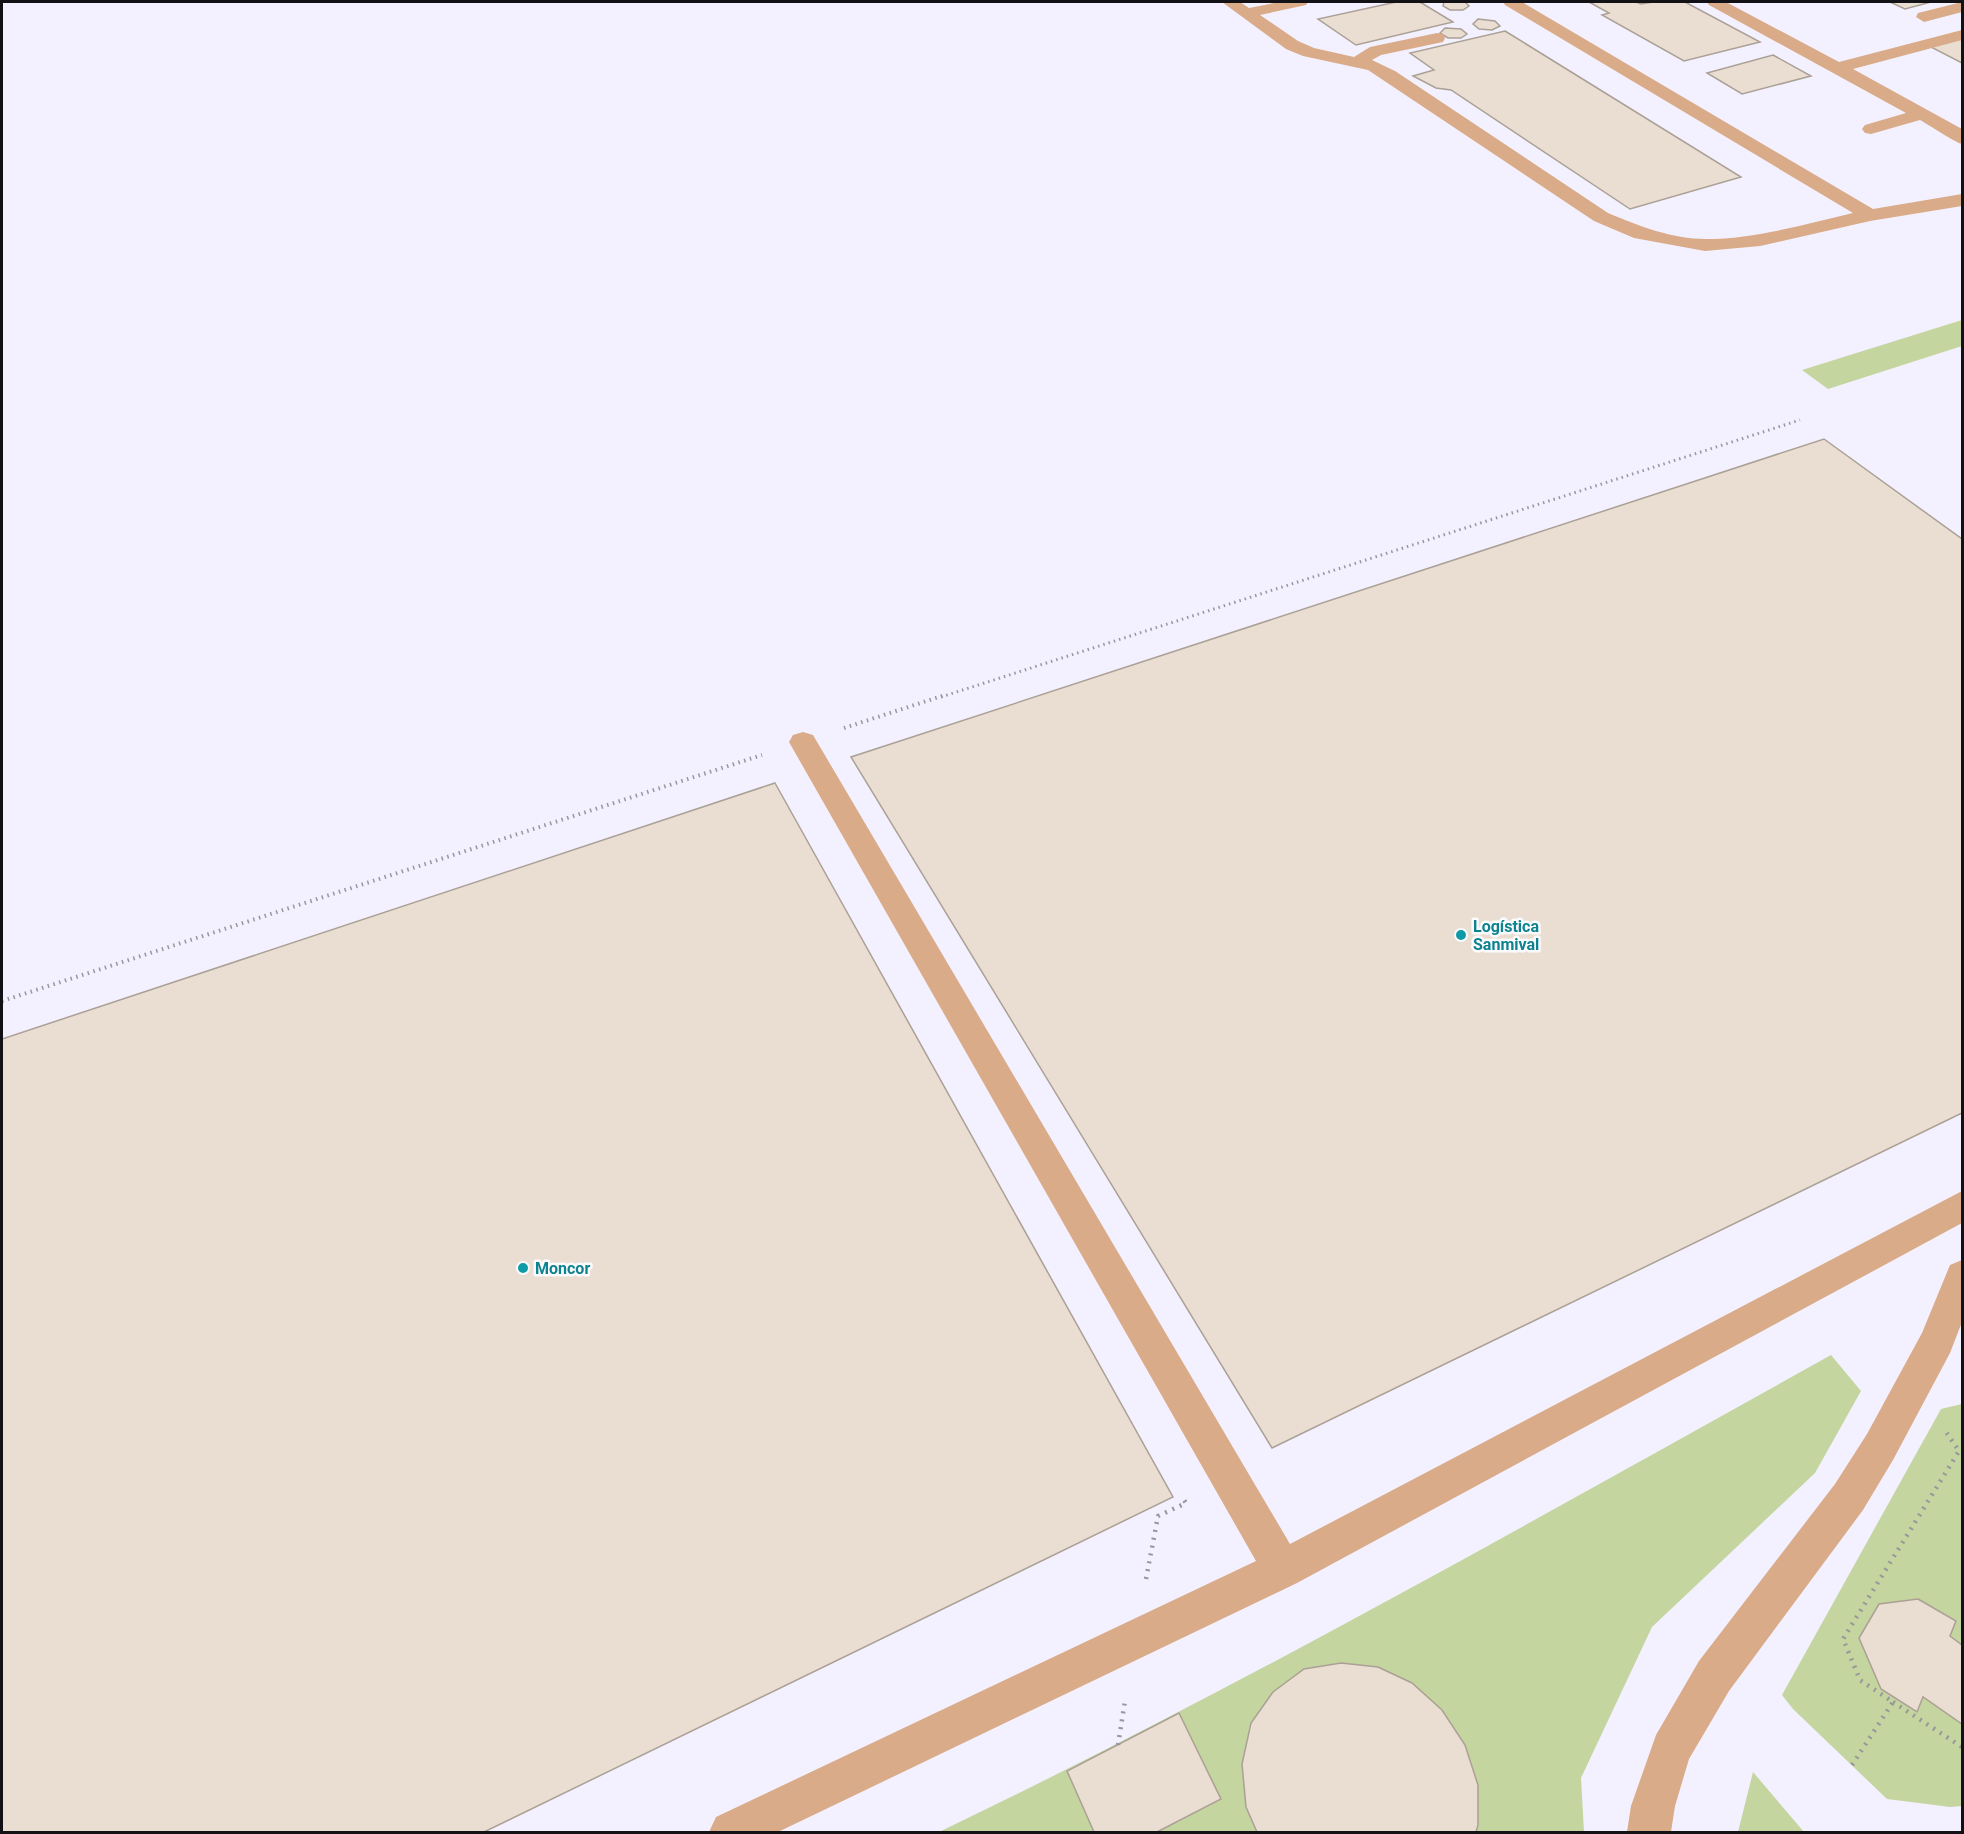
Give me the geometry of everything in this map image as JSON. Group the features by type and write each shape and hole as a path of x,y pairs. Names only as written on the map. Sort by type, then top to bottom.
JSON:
{"lane":[{"path":"1230,2 1301,49 1374,66 1601,217 1641,234 1705,245 1760,240 1870,215 1962,200"},
{"path":"1247,13 1300,2"},
{"path":"1511,2 1870,215"},
{"path":"1715,2 1957,133 1962,139"},
{"path":"1924,17 1962,7"},
{"path":"1838,68 1962,35"},
{"path":"1357,62 1376,51 1437,38"},
{"path":"1871,129 1922,114"},
{"path":"803,742 1283,1569"},
{"path":"731,1833 1283,1569 1962,1206"},
{"path":"1649,1833 1653,1806 1671,1750 1714,1676 1849,1497 1880,1448 1937,1341 1962,1276"}],"path":[{"path":"2,1001 1800,420"},
{"path":"1940,1425 1959,1451 1844,1639 1860,1680 1962,1747"},
{"path":"1118,1745 1134,1640 1158,1516 1186,1503 1180,1492"},
{"path":"1852,1766 1893,1702"}],"shaded area":[{"path":"2,2 1962,2 1962,1832 2,1832"}],"green space":[{"path":"1962,320 1962,346 1828,389 1802,370"},
{"path":"1831,1355 1861,1391 1815,1473 1652,1627 1581,1778 1584,1832 939,1832 1277,1660 1499,1540"},
{"path":"1962,1404 1962,1806 1950,1807 1887,1799 1793,1709 1782,1695 1941,1409"},
{"path":"1753,1772 1804,1832 1738,1832"}],"building":[{"path":"1396,2 1420,2 1453,22 1356,45 1318,19"},
{"path":"1444,2 1465,2 1469,6 1463,10 1450,10 1443,6"},
{"path":"1589,2 1636,2 1641,4 1685,2 1760,42 1684,61 1602,15 1609,13"},
{"path":"1890,2 1931,2 1905,9"},
{"path":"1478,19 1495,21 1500,26 1492,30 1479,29 1473,24"},
{"path":"1445,28 1461,29 1467,34 1461,38 1448,38 1440,33"},
{"path":"1505,31 1741,177 1630,209 1451,90 1436,88 1413,76 1434,70 1410,53"},
{"path":"1962,37 1962,63 1929,46"},
{"path":"1773,55 1811,76 1742,94 1707,73"},
{"name":"Logística Sanmival","path":"1824,439 1962,539 1962,1113 1272,1448 851,757"},
{"name":"Moncor","path":"775,783 1173,1497 484,1832 2,1832 2,1039"},
{"path":"1918,1599 1956,1621 1950,1636 1962,1645 1962,1724 1923,1697 1917,1712 1881,1689 1859,1638 1879,1604"},
{"path":"1341,1663 1378,1667 1412,1683 1442,1710 1465,1745 1478,1785 1476,1832 1257,1832 1246,1807 1242,1764 1251,1723 1273,1692 1304,1669"},
{"path":"1179,1713 1221,1799 1157,1832 1094,1832 1067,1771"}],"place":[{"name":"Logística Sanmival","path":"1461,935"},
{"name":"Moncor","path":"523,1268"}]}
